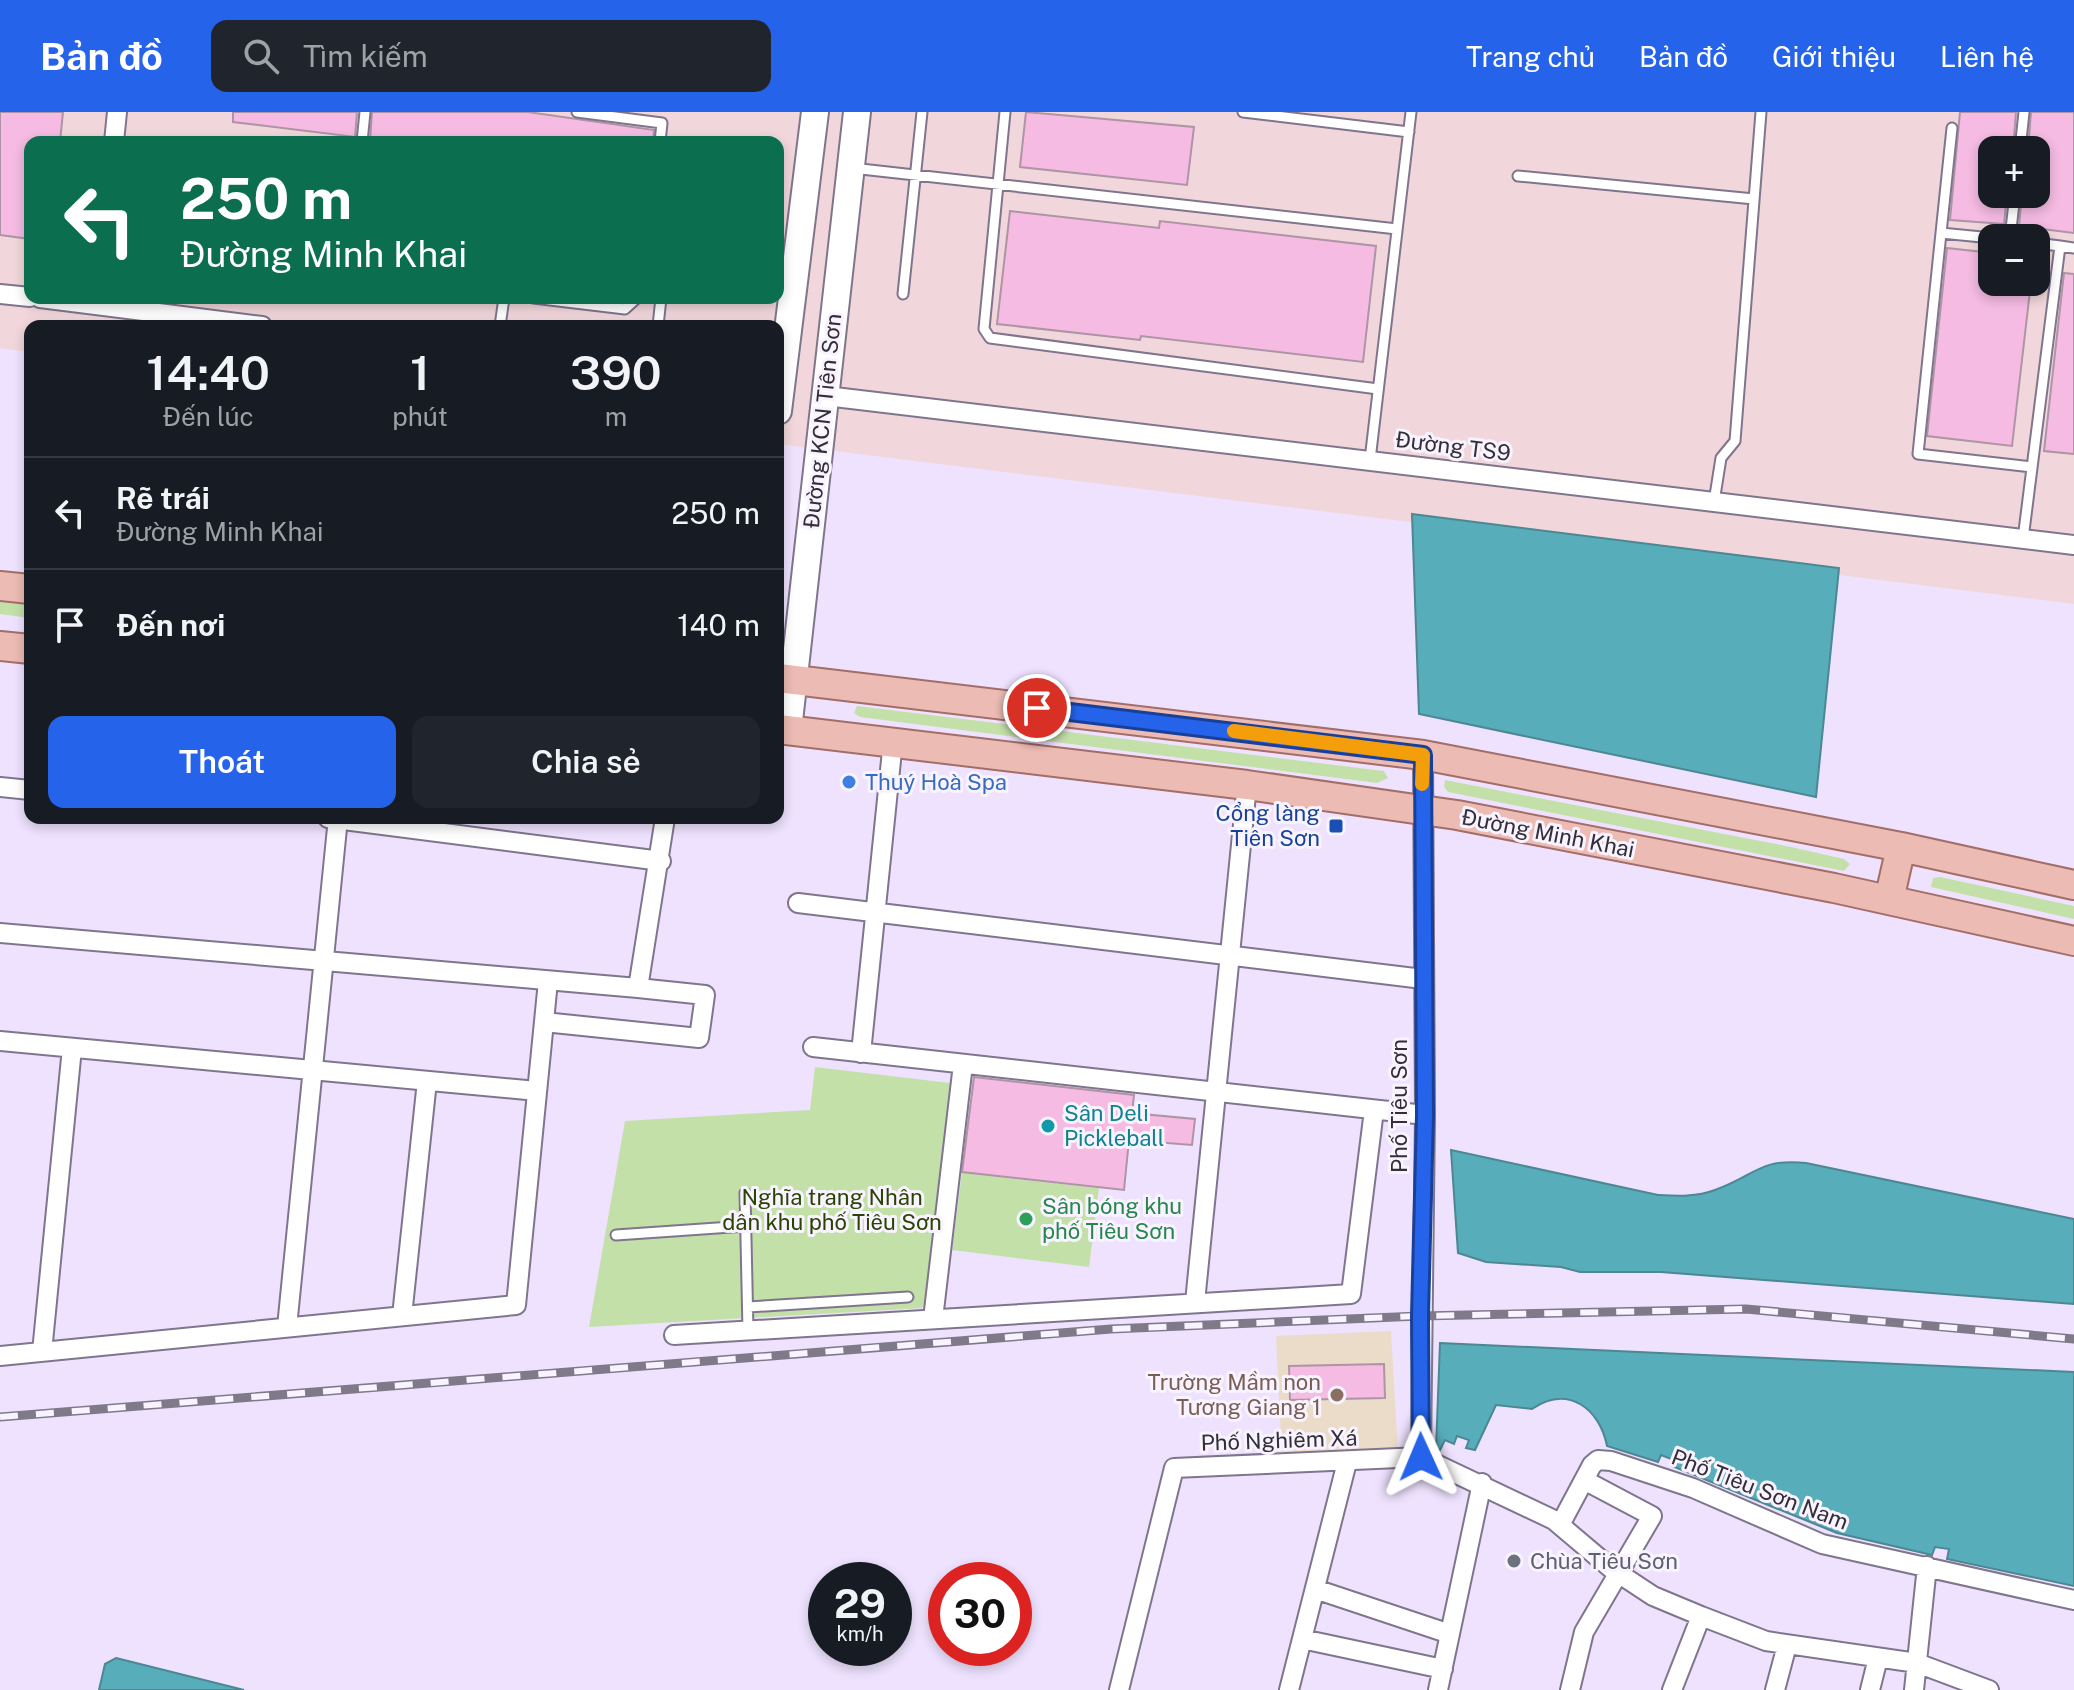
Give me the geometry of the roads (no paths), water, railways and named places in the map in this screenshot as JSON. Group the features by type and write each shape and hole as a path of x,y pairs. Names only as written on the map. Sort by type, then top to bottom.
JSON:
{"main road":[{"name":"Đường KCN Tiên Sơn","path":"784,359 815,112"},
{"name":"Đường KCN Tiên Sơn","path":"784,713 786,678 826,396 857,112"},
{"path":"784,399 826,396"},
{"path":"0,586 24,588"},
{"path":"0,646 24,648"},
{"path":"786,678 1423,755 1901,847 2074,885"},
{"name":"Đường Minh Khai","path":"784,730 1247,785 1421,810 1889,900 2074,941"},
{"path":"1889,900 1901,847"}],"street":[{"path":"115,136 117,112"},
{"path":"0,294 24,296"},
{"path":"115,304 222,320"},
{"name":"Đường TS9","path":"826,396 2074,545"},
{"path":"861,1053 893,741"},
{"name":"Phố Tiêu Sơn","path":"1421,1457 1420,1316 1425,1115 1423,755"},
{"path":"1195,1302 1247,785"},
{"path":"0,787 24,789"},
{"path":"287,1327 337,824"},
{"path":"383,824 661,861"},
{"path":"638,988 661,861 664,824"},
{"path":"798,903 1423,979"},
{"path":"0,933 705,995 699,1038 544,1022"},
{"path":"0,1356 516,1305 548,981"},
{"path":"0,1041 537,1091"},
{"path":"813,1047 1425,1115"},
{"path":"42,1352 72,1048"},
{"path":"933,1319 963,1064"},
{"path":"402,1316 427,1081"},
{"path":"674,1335 1351,1294 1374,1110"},
{"name":"Phố Nghiêm Xá","path":"1119,1690 1174,1468 1421,1457 1482,1483 1560,1525 1653,1596 1701,1616 1766,1641 1917,1663 1989,1690"},
{"name":"Phố Tiêu Sơn Nam","path":"1560,1525 1594,1461 1617,1462 1693,1488 1822,1544 2074,1600"},
{"path":"1289,1690 1347,1462"},
{"path":"1570,1690 1584,1632 1621,1574 1652,1516 1584,1480"},
{"path":"1438,1690 1482,1483"},
{"path":"1914,1690 1927,1566"},
{"path":"1315,1589 1450,1634"},
{"path":"1672,1690 1701,1616"},
{"path":"1302,1639 1443,1669"},
{"path":"1775,1690 1787,1645"},
{"path":"1870,1690 1878,1658"}],"lane":[{"path":"363,136 365,112"},
{"path":"577,112 662,123 661,136"},
{"path":"903,294 922,112"},
{"path":"1005,112 984,329 990,338 1378,389"},
{"path":"1243,112 1409,132"},
{"path":"1370,460 1411,112"},
{"path":"1714,502 1721,458 1735,441 1761,112"},
{"path":"2021,136 2024,112"},
{"path":"1952,128 1918,454 2032,467"},
{"path":"850,168 1397,229"},
{"path":"1518,176 1754,199"},
{"path":"1941,233 1978,237"},
{"path":"2050,245 2074,248"},
{"path":"2023,539 2060,246"},
{"path":"583,304 625,309 630,304"},
{"path":"745,1193 748,1331"},
{"path":"616,1235 746,1226"},
{"path":"748,1307 908,1297"}],"railway":[{"path":"0,1417 1111,1329 1420,1316 1746,1309 2074,1339"}],"place":[{"name":"Thuý Hoà Spa","path":"849,782"},
{"name":"Cổng làng Tiên Sơn","path":"1336,826"},
{"name":"Sân Deli Pickleball","path":"1048,1126"},
{"name":"Sân bóng khu phố Tiêu Sơn","path":"1026,1219"},
{"name":"Trường Mầm non Tương Giang 1","path":"1337,1395"},
{"name":"Chùa Tiêu Sơn","path":"1514,1561"}],"park label":[{"name":"Nghĩa trang Nhân dân khu phố Tiêu Sơn","path":"832,1210"}]}
